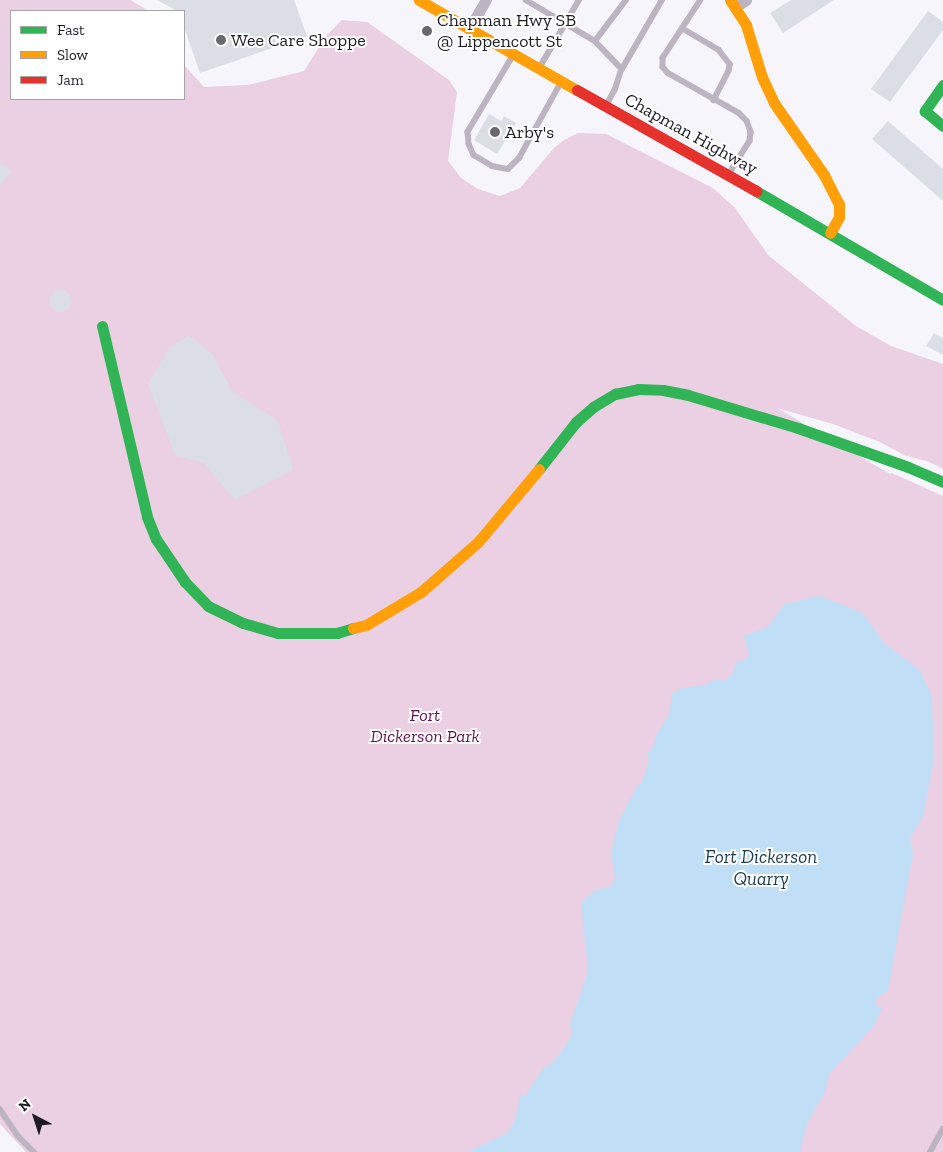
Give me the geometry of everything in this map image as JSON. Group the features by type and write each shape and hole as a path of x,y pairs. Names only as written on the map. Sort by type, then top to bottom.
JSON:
{"main road":[{"name":"Chapman Highway","path":"419,0 830,233 943,300"},
{"path":"733,3 746,25 762,77 774,103 824,175 839,204 839,217 830,233"},
{"path":"943,85 925,111 943,126"},
{"path":"102,326 144,508 156,539 185,582 208,606 243,623 278,634 337,633 366,625 391,612 420,592 478,542 507,510 576,422 593,407 615,394 638,389 663,390 688,395 798,428 908,467 943,482"}],"street":[{"path":"469,28 486,0"},
{"path":"733,3 746,0"}],"lane":[{"path":"526,0 595,41 622,69"},
{"path":"539,68 579,0"},
{"path":"595,41 626,0"},
{"path":"606,106 615,90 622,69 662,0"},
{"path":"701,0 663,58 662,67 668,73 739,113 747,121 751,132 750,141 729,176"},
{"path":"682,28 719,50 730,64 729,71 714,100"},
{"path":"514,54 468,132 468,144 474,155 492,166 508,169 519,158 562,81"},
{"path":"0,1109 18,1136 34,1152"},
{"path":"930,1152 943,1130"}],"green space":[{"name":"Fort Dickerson Park","path":"0,0 130,0 147,10 10,10 10,100 185,100 185,66 204,87 248,85 304,71 326,36 342,20 367,22 449,80 457,92 448,161 461,178 478,189 500,196 520,188 554,148 564,140 578,133 606,134 713,188 735,208 768,255 856,326 891,346 943,364 943,469 927,461 906,456 880,442 833,424 777,408 890,474 892,473 943,496 943,1152 26,1152 0,1124"}],"water":[{"name":"Fort Dickerson Quarry","path":"819,596 863,613 885,644 920,670 932,697 934,758 923,816 910,839 913,854 888,990 875,1000 875,1005 882,1008 874,1026 829,1074 825,1092 807,1123 800,1152 467,1152 508,1133 515,1120 520,1096 525,1096 544,1067 552,1063 565,1047 572,1034 570,1024 588,971 581,903 595,890 610,887 615,879 611,851 620,818 637,787 643,780 649,760 647,753 653,747 657,733 669,715 672,694 682,688 705,685 715,679 724,681 732,675 737,661 745,660 749,656 744,636 769,626 784,604"}],"building":[{"name":"Wee Care Shoppe","path":"157,0 294,0 307,36 200,73 185,30 185,10 175,10"},
{"path":"791,0 834,0 783,33 770,13"},
{"path":"928,11 943,22 943,30 890,102 871,89"},
{"name":"Arby's","path":"489,114 501,121 504,116 516,123 497,154 474,140"},
{"path":"888,121 943,169 943,201 872,139"},
{"path":"0,163 11,171 0,186"},
{"path":"61,290 69,293 72,301 69,309 61,312 53,309 50,301 53,293"},
{"path":"934,333 943,338 943,355 926,346"},
{"path":"189,335 212,353 232,391 278,421 293,470 235,500 204,463 175,455 148,384 169,348"}],"traffic: fast":[{"path":"943,85 925,111 943,126"},
{"path":"756,191 943,300"},
{"path":"102,326 147,517 156,539 185,582 208,606 243,623 278,633 337,633 353,628"},
{"path":"539,469 576,422 593,407 615,394 638,389 663,390 688,395 798,428 908,467 943,482"}],"traffic: slow":[{"path":"419,0 577,90"},
{"path":"730,0 746,25 762,77 774,103 824,175 839,204 839,217 830,233"},
{"path":"353,628 366,625 421,592 478,542 539,469"}],"traffic: jam":[{"path":"577,90 756,191"}],"place":[{"name":"Chapman Hwy SB @ Lippencott St","path":"427,31"},
{"name":"Wee Care Shoppe","path":"221,40"},
{"name":"Arby's","path":"495,132"}]}
